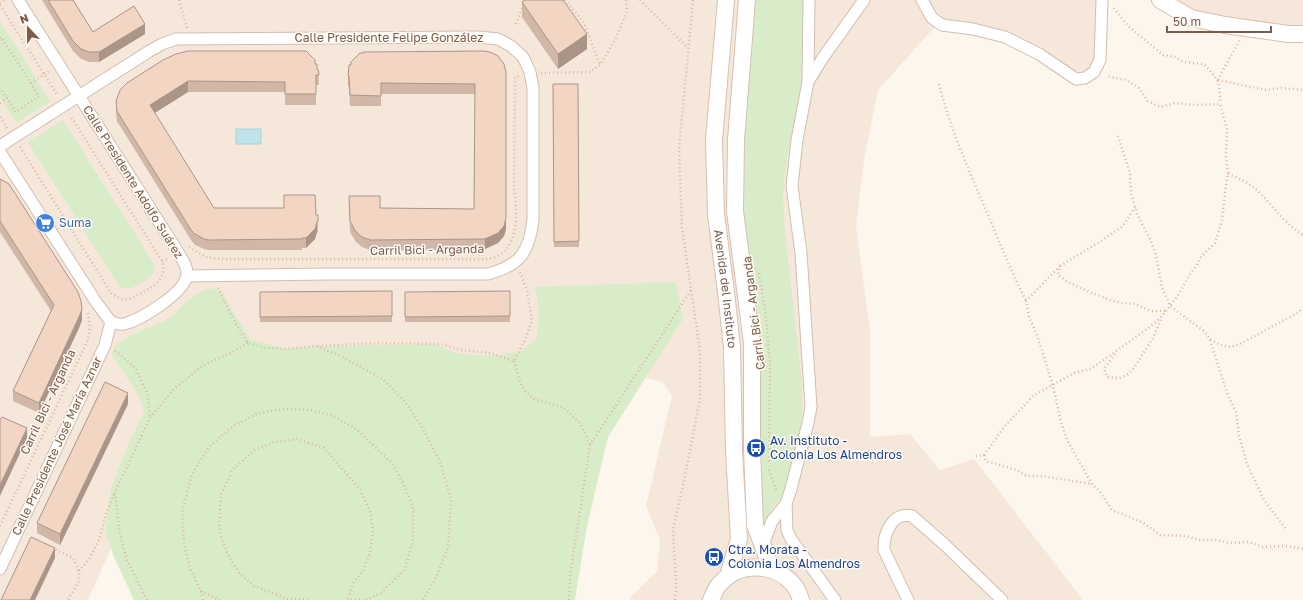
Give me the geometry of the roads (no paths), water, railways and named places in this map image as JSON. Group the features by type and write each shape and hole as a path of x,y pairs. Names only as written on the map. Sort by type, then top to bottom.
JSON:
{"main road":[{"name":"Avenida del Instituto","path":"726,0 714,140 716,214 732,347 734,451 739,539 728,576"},
{"name":"Avenida del Instituto","path":"747,0 736,140 735,211 752,343 752,449 755,525 772,570"},
{"path":"1160,0 1191,18 1249,29 1288,34 1303,34"},
{"path":"711,600 718,586 728,576 736,571 760,567 772,570 786,578 796,589 801,600"}],"street":[{"name":"Calle Presidente Adolfo Suárez","path":"18,0 178,252 185,266 187,276"},
{"path":"763,545 772,521 786,504 791,490 811,407 801,253 792,186 797,140 808,82 809,0"},
{"path":"808,82 822,59 864,0"},
{"path":"922,0 932,18 942,25 973,29 1005,38 1040,54 1076,79 1085,78 1094,72 1100,60 1107,3"},
{"name":"Calle Presidente Felipe González","path":"0,146 78,95 162,44 176,39 479,37 498,39 511,46 523,57 530,72 532,88 533,220 531,238 526,250 515,262 503,270 488,274 187,276"},
{"path":"0,152 96,302 111,322 122,324 133,321 157,307 175,295 187,276"},
{"name":"Calle Presidente José María Aznar","path":"0,568 105,345 111,322"},
{"path":"786,504 787,530 791,539 835,600"},
{"path":"908,600 884,550 884,543 890,526 898,517 905,514 912,516 944,544 1002,600"}],"water":[{"path":"236,129 261,129 261,144 236,144"}],"place":[{"name":"Suma","path":"45,223"},
{"name":"Av. Instituto - Colonia Los Almendros","path":"756,448"},
{"name":"Ctra. Morata - Colonia Los Almendros","path":"714,557"}]}
